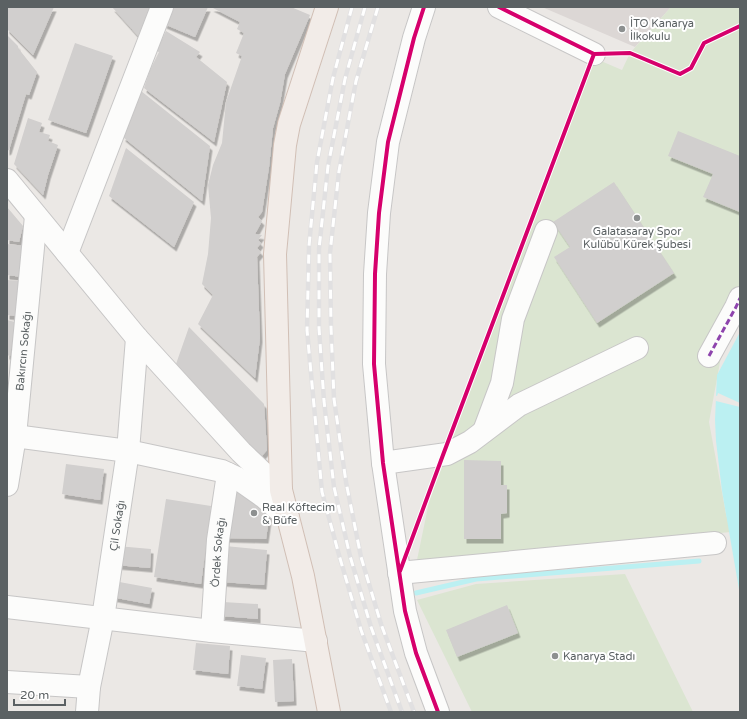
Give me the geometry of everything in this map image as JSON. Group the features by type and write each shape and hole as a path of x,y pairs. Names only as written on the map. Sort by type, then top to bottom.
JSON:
{"main road":[{"path":"325,8 289,124 285,145 275,254 281,490 303,576 329,712"}],"street":[{"path":"67,253 162,7"},
{"path":"424,7 414,38 388,142 379,213 375,274 374,364 383,463 405,611 416,653 438,712"},
{"path":"499,7 594,54"},
{"path":"8,182 137,338 249,460 281,490"},
{"name":"Bakırcın Sokağı","path":"7,485 11,435 36,216"},
{"path":"484,431 502,383 513,319 546,231"},
{"path":"709,356 740,298"},
{"name":"Çil Sokağı","path":"87,712 89,688 103,618 128,451 137,338"},
{"path":"383,463 447,454 470,442 519,405 637,348"},
{"path":"11,435 128,451 222,471 237,478 264,497 288,518"},
{"path":"249,460 256,463 266,464 276,457 279,447"},
{"name":"Ördek Sokağı","path":"212,631 218,540 228,474"},
{"path":"399,573 715,543"},
{"path":"7,607 212,631 316,641"},
{"path":"7,682 89,688"}],"shaded area":[{"name":"İTO Kanarya İlkokulu","path":"542,7 671,7 635,47"}],"green space":[{"name":"Galatasaray Spor Kulübü Kürek Şubesi","path":"671,7 740,7 740,316 723,346 709,422 726,514 731,532 417,560 429,502 594,58 622,70 630,53"},
{"name":"Kanarya Stadı","path":"625,574 693,712 472,712 417,600 476,584"}],"water":[{"path":"740,332 740,595 722,491 715,420 717,375"}],"pier":[{"path":"718,393 740,403 740,407 716,401 714,395 717,396"}],"building":[{"path":"7,7 54,7 33,55 7,29"},
{"path":"112,7 150,7 139,37"},
{"path":"171,7 208,7 195,37 164,24"},
{"path":"211,7 291,7 310,15 285,74 280,103 273,128 262,212 258,217 262,221 255,234 262,235 258,240 261,243 257,248 261,252 257,257 260,338 255,378 198,324 213,295 202,284 208,254 211,218 208,185 213,165 222,143 226,102 242,56 236,53 244,33 237,29 240,22"},
{"path":"166,31 200,52 196,57 227,82 214,142 144,88 150,70 159,52 156,51"},
{"path":"7,35 18,46 37,72 29,95 26,94 9,150 7,151"},
{"path":"75,43 113,56 86,133 48,120"},
{"path":"141,91 210,146 202,201 123,137"},
{"path":"28,118 42,123 39,132 50,135 48,141 58,145 43,195 14,164"},
{"path":"678,131 740,156 740,212 703,197 713,174 668,156"},
{"path":"126,148 194,202 174,247 109,196"},
{"path":"614,182 674,273 597,323 554,257 570,247 553,222"},
{"path":"7,207 23,226 19,242 7,240"},
{"path":"7,244 26,246 22,277 7,275"},
{"path":"7,280 21,281 17,316 7,315"},
{"path":"7,320 15,322 10,356 7,355"},
{"path":"189,327 264,404 267,450 261,457 244,447 176,364"},
{"path":"464,460 501,461 501,485 507,485 507,513 501,514 501,539 464,539"},
{"path":"66,464 104,469 100,500 62,494"},
{"path":"228,482 270,511 266,539 224,538"},
{"path":"166,499 211,506 201,584 154,577"},
{"path":"117,546 151,549 150,568 116,565"},
{"path":"225,546 267,550 264,585 222,582"},
{"path":"114,581 152,588 149,604 111,597"},
{"path":"223,602 258,604 258,619 222,616"},
{"path":"507,605 518,633 457,657 446,630"},
{"path":"196,643 230,646 228,674 193,670"},
{"path":"241,655 266,658 262,689 237,686"},
{"path":"292,659 294,701 275,702 273,660"}],"waterway":[{"path":"416,593 476,579 699,561"}],"railway":[{"path":"352,7 333,78 317,162 309,246 307,330 322,492 361,630 391,712"},
{"path":"365,7 345,79 328,166 319,249 319,328 324,401 334,487 350,556 371,627 402,712"},
{"path":"378,7 356,81 339,171 330,253 334,399 346,482 361,557 381,624 414,712"}],"marked path":[{"path":"709,356 740,298"}],"cycle path":[{"path":"424,7 414,38 388,142 379,213 375,274 374,364 383,463 405,611 416,653 438,712"},
{"path":"499,7 594,54 630,53 680,74 691,68 704,43 740,26"},
{"path":"400,571 594,54"}],"place":[{"name":"İTO Kanarya İlkokulu","path":"622,29"},
{"name":"Galatasaray Spor Kulübü Kürek Şubesi","path":"637,218"},
{"name":"Real Köftecim & Büfe","path":"254,513"},
{"name":"Kanarya Stadı","path":"555,656"}]}
